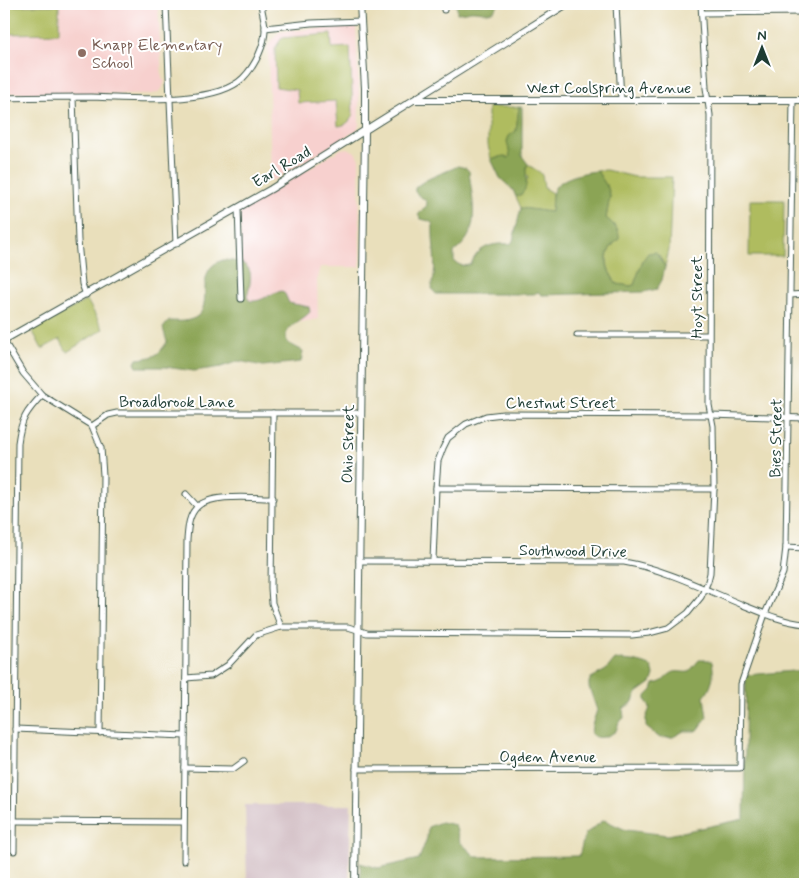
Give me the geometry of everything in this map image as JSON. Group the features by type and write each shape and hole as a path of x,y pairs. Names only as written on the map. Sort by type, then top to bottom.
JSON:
{"street":[{"path":"166,4 176,244"},
{"path":"4,98 170,98 202,95 225,89 243,78 256,60 262,45 265,28 262,4"},
{"name":"Ohio Street","path":"355,884 365,131 365,88 360,4"},
{"path":"444,4 444,10"},
{"name":"Earl Road","path":"4,341 238,208 567,4"},
{"path":"616,4 621,100"},
{"name":"Hoyt Street","path":"701,4 706,88 710,115 708,335 709,405 713,426 714,489 710,573 705,589"},
{"path":"790,4 791,12"},
{"path":"702,14 805,12"},
{"path":"265,28 311,23 361,21"},
{"path":"72,97 78,241 82,284 86,295"},
{"name":"West Coolspring Avenue","path":"413,100 805,100"},
{"name":"Bies Street","path":"740,768 741,684 765,614 783,574 786,548 793,100"},
{"path":"238,208 240,299"},
{"path":"791,295 805,294"},
{"path":"577,335 708,335"},
{"path":"4,341 24,374 42,395 92,426 101,448 103,474 100,733"},
{"path":"14,851 18,443 20,424 31,407 42,395"},
{"name":"Broadbrook Lane","path":"92,426 108,415 117,412 361,413"},
{"path":"273,413 271,588 272,603 281,627"},
{"name":"Chestnut Street","path":"433,560 438,461 448,438 466,424 486,416 503,414 711,415 805,418"},
{"path":"436,488 714,489"},
{"path":"186,494 197,506"},
{"path":"184,861 188,528 197,506 210,501 224,498 273,498"},
{"path":"786,548 805,548"},
{"name":"Southwood Drive","path":"359,561 624,562 646,566 791,623 805,624"},
{"path":"186,678 210,676 228,665 256,635 281,627 348,627 367,633 387,634 649,633 668,628 688,613 705,589"},
{"path":"15,729 185,736"},
{"path":"185,768 233,768 244,761"},
{"name":"Ogden Avenue","path":"356,769 740,768"},
{"path":"14,821 183,822"}],"shaded area":[{"name":"Knapp Elementary School","path":"4,4 158,4 162,79 165,81 162,89 152,94 4,93"},
{"path":"353,25 356,27 359,98 359,125 357,130 274,180 271,180 268,46 279,32"},
{"path":"348,148 355,152 359,159 360,267 320,267 317,278 318,319 243,332 240,211 341,149"},
{"path":"245,805 351,805 349,884 247,884"}],"green space":[{"path":"453,4 498,5 489,12 470,11 457,13 457,7"},
{"path":"59,5 59,33 4,34 4,6"},
{"path":"331,34 332,48 350,47 353,115 347,123 338,126 336,101 298,103 297,90 276,87 275,48 282,38"},
{"path":"488,107 519,107 516,131 509,147 510,156 508,158 504,156 491,159 488,145"},
{"path":"519,107 522,107 522,156 528,164 526,169 526,187 516,197 513,190 500,178 491,159 504,156 508,158 510,156 507,141 509,136 516,131"},
{"path":"528,164 540,172 544,188 552,193 551,212 521,208 516,197 521,195 528,178 525,171"},
{"path":"458,166 469,171 473,215 469,235 454,252 454,261 458,264 464,266 471,264 482,249 492,245 510,244 513,241 521,208 551,212 553,192 560,183 578,174 597,171 608,188 610,196 606,218 616,227 619,235 619,239 607,255 609,272 617,284 634,285 643,260 648,253 656,252 665,267 662,280 657,289 644,292 542,295 538,292 534,294 436,294 432,286 434,277 433,224 421,219 418,215 427,205 426,201 415,192 415,188 429,178"},
{"path":"606,170 635,177 672,177 669,250 665,267 659,255 643,260 634,285 630,286 617,284 608,266 607,260 610,249 619,239 616,227 606,218 610,196 608,188 597,171"},
{"path":"750,200 784,200 783,256 749,256"},
{"path":"223,260 246,265 249,269 250,280 247,297 250,301 259,300 282,291 289,303 309,307 310,312 289,329 286,338 288,343 303,351 301,362 263,366 239,361 221,367 194,371 165,367 137,367 135,363 137,359 155,355 167,342 163,328 169,321 187,321 198,316 203,309 205,282 208,273 213,265"},
{"path":"87,300 103,329 67,352 60,339 42,349 32,330"},
{"path":"614,660 633,661 647,665 652,667 654,675 651,683 637,693 632,703 623,709 624,718 619,722 616,731 607,736 597,737 591,734 597,710 589,682 591,678 606,670"},
{"path":"699,660 712,662 713,667 711,685 704,697 707,717 699,729 695,731 684,731 673,737 660,738 646,727 646,718 650,708 646,696 652,690 654,684 663,681 674,672 689,672"},
{"path":"805,670 805,884 361,884 360,863 378,868 419,859 427,838 428,827 441,822 455,825 460,842 476,857 579,856 585,834 604,820 626,830 668,835 744,819 746,675"}],"place":[{"name":"Knapp Elementary School","path":"82,53"}]}
